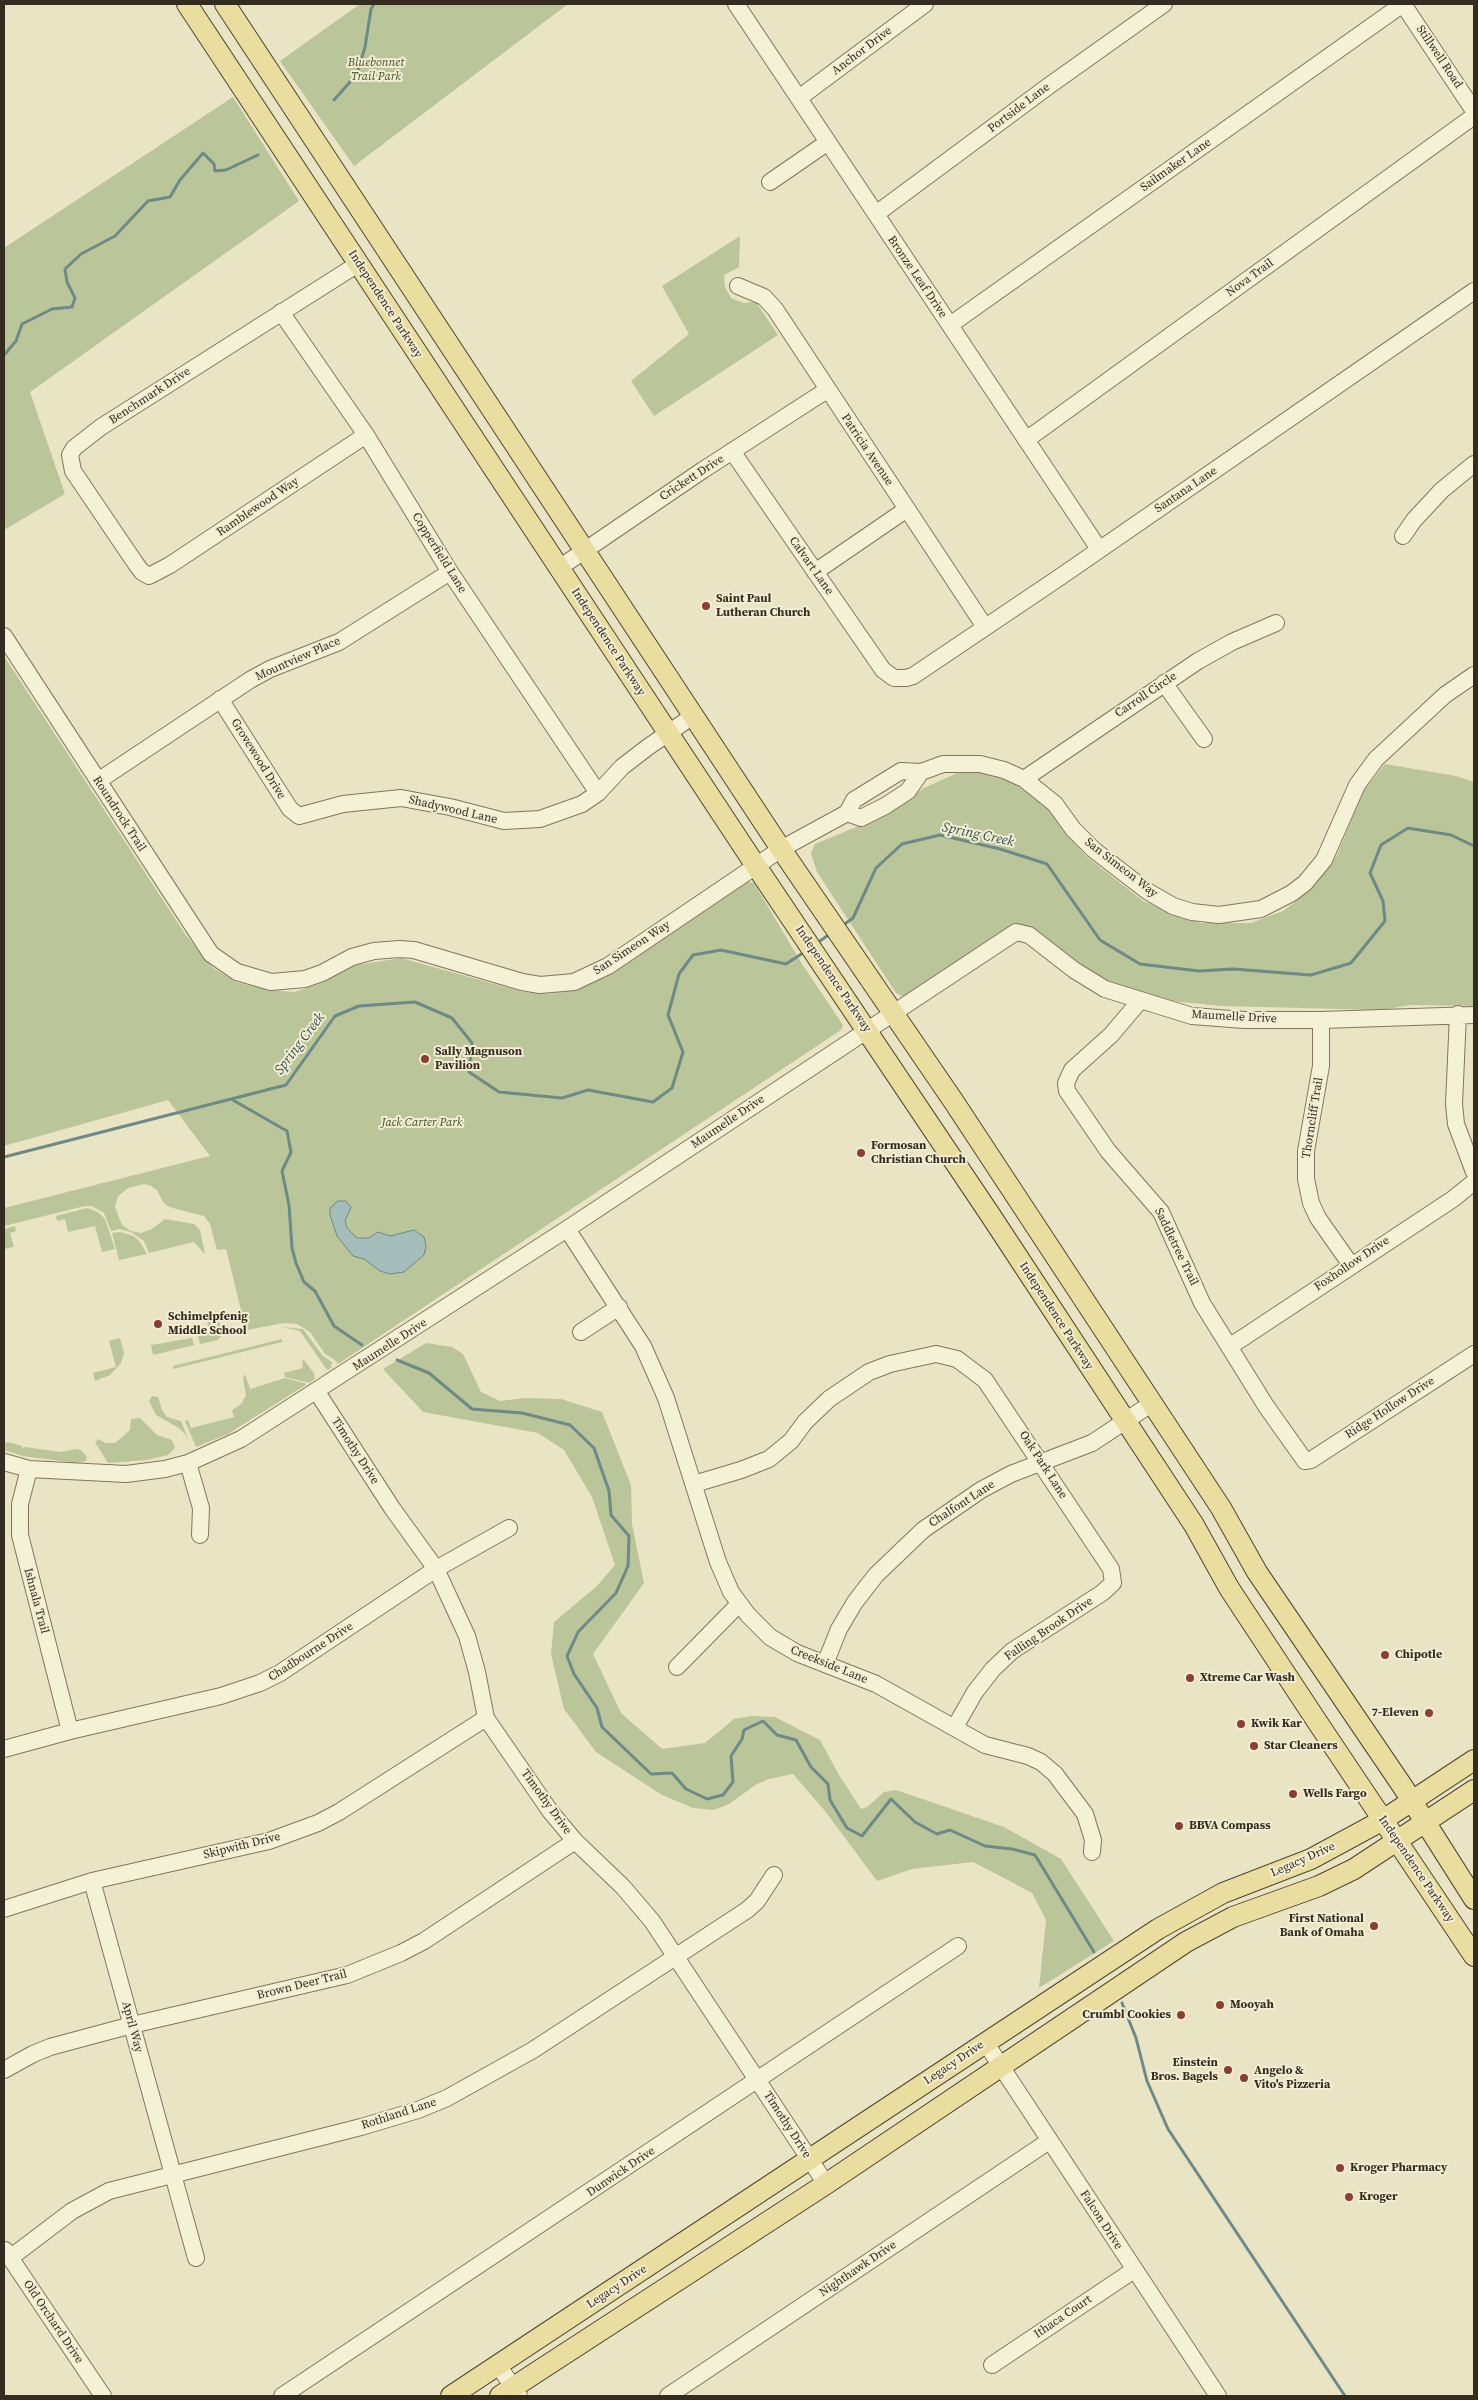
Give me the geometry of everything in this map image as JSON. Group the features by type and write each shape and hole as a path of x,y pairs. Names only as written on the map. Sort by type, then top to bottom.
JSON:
{"main road":[{"name":"Independence Parkway","path":"187,4 756,866 867,1029 1194,1525 1230,1588 1277,1660 1474,1956"},
{"path":"225,4 781,849 851,949 1221,1508 1257,1572 1412,1800 1424,1823 1474,1899"},
{"path":"358,264 385,246"},
{"path":"431,374 458,357"},
{"path":"1277,1660 1305,1644"},
{"name":"Legacy Drive","path":"450,2396 1158,1929 1223,1893 1311,1859 1382,1820 1474,1760"},
{"path":"511,2393 1186,1942 1233,1918 1319,1886 1354,1869 1474,1790"},
{"path":"1223,1893 1233,1918"}],"street":[{"name":"Bronze Leaf Drive","path":"736,4 1099,549"},
{"name":"Anchor Drive","path":"798,98 925,4"},
{"name":"Portside Lane","path":"876,214 1050,85 1164,4"},
{"name":"Stillwell Road","path":"1403,4 1474,110"},
{"name":"Sailmaker Lane","path":"950,325 1403,4"},
{"name":"Nova Trail","path":"1026,440 1474,116"},
{"path":"770,182 828,142"},
{"name":"Benchmark Drive","path":"149,576 142,572 136,564 73,471 70,455 74,448 101,427 358,264"},
{"name":"Patricia Avenue","path":"738,286 764,297 775,309 986,627"},
{"name":"Santana Lane","path":"894,678 913,676 1474,291"},
{"name":"Copperfield Lane","path":"280,312 366,435 450,572 598,793"},
{"name":"Crickett Drive","path":"559,568 584,549 827,390"},
{"name":"Ramblewood Way","path":"149,576 170,565 366,435"},
{"name":"Calvart Lane","path":"732,451 883,670 894,678"},
{"path":"1403,536 1414,520 1442,490 1474,464"},
{"path":"815,572 906,509"},
{"name":"Mountview Place","path":"98,781 160,742 220,699 270,670 339,642 450,572"},
{"name":"Carroll Circle","path":"1024,779 1164,683 1232,642 1276,623"},
{"name":"Roundrock Trail","path":"4,636 211,954 224,964 249,976"},
{"name":"San Simeon Way","path":"249,976 271,982 305,979 322,973 352,957 374,950 399,949 414,950 522,982 549,984 574,982 608,966 781,849 847,814 861,818 885,806 908,791 921,772 943,764 980,764 1004,770 1024,779 1055,804 1073,828 1094,850 1147,891 1173,906 1192,912 1219,915 1261,909 1292,893 1306,882 1324,860 1357,785 1376,759 1445,695 1474,675"},
{"path":"1164,683 1204,739"},
{"name":"Grovewood Drive","path":"220,699 290,810 299,816"},
{"name":"Shadywood Lane","path":"299,816 343,804 401,798 450,807 504,821 522,821 558,815 582,804 598,793 622,767 693,716"},
{"name":"Maumelle Drive","path":"4,1462 29,1469 126,1474 165,1469 188,1463 241,1439 317,1392 567,1229 1009,935 1021,932 1105,989 1172,1012 1210,1018 1321,1020 1466,1014"},
{"name":"Saddletree Trail","path":"1139,1002 1111,1034 1072,1070 1066,1082 1067,1090 1108,1151 1161,1212 1202,1302 1266,1406 1305,1461"},
{"path":"1466,1014 1454,1104 1456,1124 1474,1172"},
{"name":"Thorncliff Trail","path":"1321,1020 1321,1066 1306,1150 1306,1179 1311,1203 1318,1218 1351,1265"},
{"name":"Foxhollow Drive","path":"1229,1347 1453,1199 1474,1182"},
{"name":"Creekside Lane","path":"567,1229 644,1346 657,1374 718,1562 740,1604 770,1637 797,1653 876,1684 985,1745 1028,1756 1041,1762 1055,1774 1088,1821 1093,1840 1092,1852"},
{"path":"581,1332 619,1307"},
{"name":"Oak Park Lane","path":"694,1484 741,1470 769,1459 791,1441 805,1422 830,1399 869,1372 900,1360 936,1354 957,1359 985,1380 1112,1568 1113,1583"},
{"name":"Ridge Hollow Drive","path":"1305,1461 1311,1460 1474,1354"},
{"name":"Timothy Drive","path":"317,1392 392,1508 436,1569 467,1636 477,1672 486,1718 550,1811 575,1841 640,1906 677,1958 826,2184"},
{"name":"Chalfont Lane","path":"824,1664 839,1629 855,1602 876,1575 923,1530 981,1490 1012,1474 1042,1464 1092,1443 1151,1404"},
{"path":"188,1463 201,1508 200,1535"},
{"name":"Ishnala Trail","path":"29,1469 20,1504 20,1535 70,1731"},
{"name":"Chadbourne Drive","path":"4,1749 70,1731 221,1696 260,1683 280,1673 436,1569 509,1528"},
{"name":"Falling Brook Drive","path":"955,1727 975,1692 1012,1651 1102,1593 1113,1583"},
{"path":"677,1667 740,1604"},
{"name":"Skipwith Drive","path":"4,1909 92,1881 269,1841 318,1823 339,1812 486,1718"},
{"name":"Brown Deer Trail","path":"4,2070 50,2047 132,2025 347,1975 401,1953 424,1941 575,1841"},
{"name":"Rothland Lane","path":"7,2253 88,2202 109,2191 361,2127 439,2101 533,2050 677,1958 752,1906 774,1875"},
{"name":"April Way","path":"92,1881 196,2258"},
{"name":"Dunwick Drive","path":"282,2396 758,2081 958,1946"},
{"name":"Falcon Drive","path":"985,2042 1218,2396"},
{"name":"Nighthawk Drive","path":"668,2396 1050,2141"},
{"name":"Old Orchard Drive","path":"7,2253 103,2396"},
{"name":"Ithaca Court","path":"992,2365 1134,2270"},
{"path":"498,2365 511,2393"}],"green space":[{"name":"Bluebonnet Trail Park","path":"360,4 568,4 354,166 280,61"},
{"path":"233,97 299,201 30,392 65,494 4,530 4,248"},
{"path":"740,236 739,267 724,275 725,287 731,298 743,303 756,302 778,335 654,416 631,381 689,334 662,286"},
{"name":"Jack Carter Park","path":"4,656 185,934 213,968 236,982 268,990 294,992 319,984 356,965 401,958 523,992 549,994 572,990 603,978 747,882 754,883 802,964 843,1025 841,1030 338,1364 334,1359 325,1354 310,1332 297,1324 283,1323 238,1332 237,1328 245,1326 226,1249 217,1250 210,1224 204,1216 169,1207 163,1202 157,1190 151,1186 144,1184 128,1188 118,1196 115,1207 122,1225 131,1231 141,1233 152,1229 165,1219 194,1224 200,1230 205,1254 194,1242 149,1253 144,1241 131,1232 119,1229 111,1231 104,1213 92,1206 85,1206 4,1226 4,1208 210,1156 168,1100 4,1146"},
{"path":"1385,764 1456,776 1474,782 1474,1006 1411,1005 1382,1010 1221,1006 1152,999 1115,985 1088,971 1017,926 904,997 896,993 817,872 811,853 815,844 873,820 904,803 924,788 957,773 984,773 1010,781 1041,801 1086,856 1143,901 1200,923 1251,923 1283,911 1309,891 1337,855 1363,792"},
{"path":"87,1208 98,1212 105,1219 115,1249 102,1252 95,1226 68,1232 65,1219 57,1221 56,1216"},
{"path":"15,1226 16,1231 10,1233 14,1247 4,1249 4,1229"},
{"path":"120,1232 134,1236 147,1254 119,1260 112,1233"},
{"path":"218,1318 223,1333 218,1340 200,1344 198,1336 210,1333 207,1321"},
{"path":"281,1327 303,1329 323,1356 333,1363 330,1365 332,1367 328,1370 325,1367 300,1331"},
{"path":"120,1338 124,1353 121,1363 110,1375 95,1381 93,1373 116,1367 109,1341"},
{"path":"192,1338 194,1345 153,1355 151,1345"},
{"path":"282,1339 282,1342 173,1369 173,1366"},
{"path":"426,1343 452,1347 463,1354 481,1392 500,1401 525,1398 561,1399 602,1412 631,1485 632,1524 644,1583 593,1654 621,1713 662,1749 705,1743 734,1719 752,1716 775,1717 820,1740 839,1775 861,1809 867,1807 884,1792 896,1790 1004,1827 1061,1859 1114,1941 1039,1988 1046,1920 1032,1893 1006,1879 973,1862 912,1869 877,1881 825,1811 793,1774 769,1779 757,1784 729,1804 714,1810 693,1808 662,1795 596,1752 564,1709 551,1654 554,1622 597,1586 615,1565 592,1497 564,1450 538,1433 423,1412 383,1369"},
{"path":"304,1360 314,1373 315,1379 309,1383 285,1377 284,1373 303,1368 302,1361"},
{"path":"245,1374 250,1389 285,1378 307,1384 228,1434 196,1447 185,1421 188,1420 191,1428 234,1417 232,1410 241,1404 246,1396 243,1378"},
{"path":"152,1396 158,1397 162,1410 167,1417 181,1421 191,1446 186,1435 179,1428 156,1415 149,1401"},
{"path":"140,1418 157,1435 172,1440 175,1448 168,1455 146,1460 108,1463 95,1442 98,1439 106,1443 115,1443 130,1430 131,1419"},
{"path":"8,1442 22,1446 22,1448 60,1452 77,1449 81,1450 87,1457 86,1461 76,1463 23,1456 4,1450 4,1444"}],"water":[{"path":"338,1201 346,1201 351,1207 345,1221 347,1228 357,1238 369,1238 378,1232 390,1236 414,1230 424,1237 426,1246 424,1255 404,1272 390,1274 380,1271 364,1259 353,1256 337,1236 330,1215 330,1208"}],"waterway":[{"path":"334,100 357,74 365,47 371,9 374,4"},
{"path":"4,355 16,341 22,324 52,309 72,307 75,298 67,282 65,269 81,254 115,236 148,201 170,197 180,180 203,153 214,164 215,171 226,170 258,155"},
{"name":"Spring Creek","path":"842,926 853,918 876,868 902,844 940,835 1000,849 1047,864 1100,940 1140,964 1199,971 1233,969 1311,975 1351,963 1385,921 1383,901 1370,873 1381,845 1408,828 1451,835 1474,846"},
{"name":"Spring Creek","path":"817,943 830,934"},
{"name":"Spring Creek","path":"4,1157 286,1085 335,1016 359,1006 415,1002 452,1018 472,1043 469,1072 499,1092 562,1098 588,1090 653,1102 672,1088 683,1052 668,1015 679,974 693,955 721,950 786,964 806,951"},
{"path":"231,1099 287,1131 291,1152 282,1171 289,1205 292,1248 296,1263 304,1282 315,1291 334,1326 362,1345"},
{"path":"397,1360 429,1373 472,1409 522,1413 570,1425 594,1448 609,1491 611,1515 629,1536 628,1566 616,1593 578,1632 567,1656 574,1674 597,1708 602,1727 651,1774 672,1773 686,1789 707,1799 723,1795 733,1782 731,1756 742,1739 744,1730 763,1721 777,1735 796,1740 811,1767 828,1784 830,1800 847,1828 862,1836 891,1799 915,1822 937,1834 950,1830 985,1846 1012,1849 1035,1855 1094,1952"},
{"path":"1122,2003 1136,2038 1147,2081 1168,2129 1345,2396"}],"place":[{"name":"Saint Paul Lutheran Church","path":"706,606"},
{"name":"Sally Magnuson Pavilion","path":"425,1059"},
{"name":"Formosan Christian Church","path":"861,1153"},
{"name":"Schimelpfenig Middle School","path":"158,1324"},
{"name":"Chipotle","path":"1385,1655"},
{"name":"Xtreme Car Wash","path":"1190,1678"},
{"name":"7-Eleven","path":"1429,1713"},
{"name":"Kwik Kar","path":"1241,1724"},
{"name":"Star Cleaners","path":"1254,1746"},
{"name":"Wells Fargo","path":"1293,1794"},
{"name":"BBVA Compass","path":"1179,1826"},
{"name":"First National Bank of Omaha","path":"1374,1926"},
{"name":"Mooyah","path":"1220,2005"},
{"name":"Crumbl Cookies","path":"1181,2015"},
{"name":"Einstein Bros. Bagels","path":"1228,2070"},
{"name":"Angelo & Vito's Pizzeria","path":"1244,2078"},
{"name":"Kroger Pharmacy","path":"1340,2168"},
{"name":"Kroger","path":"1349,2197"}]}
